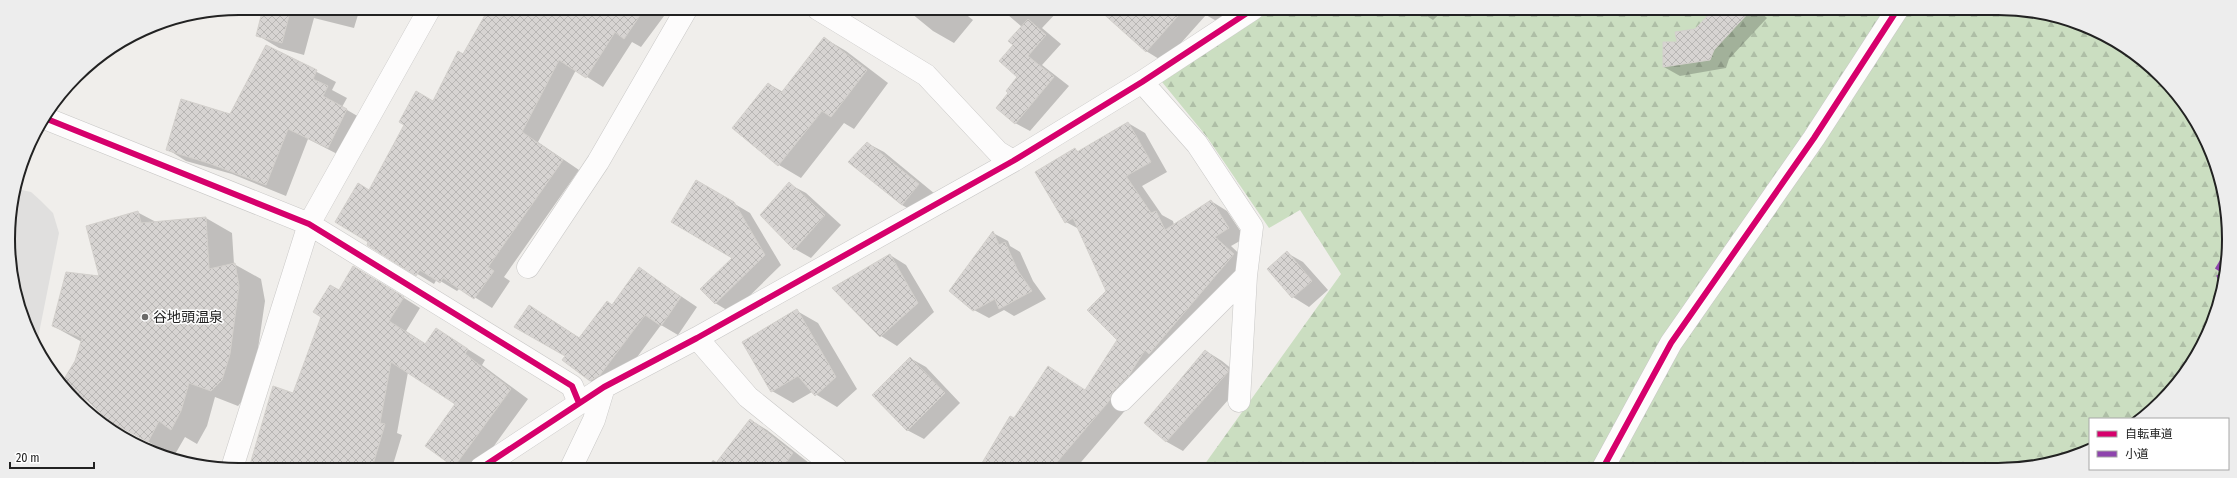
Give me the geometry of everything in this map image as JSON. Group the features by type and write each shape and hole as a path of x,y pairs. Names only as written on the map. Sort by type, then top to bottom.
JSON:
{"street":[{"path":"234,463 309,224 426,15"},
{"path":"528,267 598,162 683,15"},
{"path":"828,15 926,75 998,152 1013,161"},
{"path":"488,463 604,387 697,338 1013,161 1142,82 1244,15"},
{"path":"1606,463 1671,343 1814,138 1894,15"},
{"path":"1142,82 1197,144 1252,227 1246,276 1239,401"},
{"path":"50,120 309,224 572,386 579,403"},
{"path":"1122,400 1246,276"},
{"path":"697,338 748,397 830,463"},
{"path":"573,463 594,420 604,387"}],"green space":[{"path":"1264,15 2013,15 2042,19 2084,32 2110,45 2134,61 2166,91 2192,127 2205,153 2218,195 2222,224 2222,254 2218,283 2205,325 2192,351 2176,375 2146,407 2132,418 2089,418 2089,444 2042,459 2013,463 1206,463 1341,274 1300,210 1269,228 1207,137 1162,82"}],"shaded area":[{"path":"20,190 31,192 53,213 59,233 38,338 27,311 19,283 15,254 15,224"}],"building":[{"path":"261,15 289,15 282,43 256,36"},
{"path":"485,15 640,15 624,39 615,32 586,78 559,60 522,132 563,160 488,267 494,271 474,299 443,278 440,283 420,270 416,276 367,245 368,242 335,222 358,183 369,190 404,125 399,122 416,91 433,101 458,51 463,54"},
{"path":"1105,15 1179,15 1146,52"},
{"path":"1708,15 1746,15 1714,50 1710,60 1663,67 1663,42 1677,42 1675,32 1695,29"},
{"path":"1028,19 1046,35 1028,56 1054,77 1015,124 996,108 1008,93 1006,91 1017,77 999,61 1013,45 1008,41"},
{"path":"824,37 867,70 831,117 822,111 778,166 732,128 768,83 781,93"},
{"path":"266,45 317,70 313,79 328,86 323,96 347,109 328,148 288,129 266,185 211,164 166,150 181,99 230,114"},
{"path":"1128,122 1151,162 1126,176 1151,213 1156,211 1165,230 1211,200 1229,228 1215,237 1234,254 1149,354 1145,350 1128,377 1113,391 1110,400 1056,463 982,463 1010,416 1014,418 1048,366 1085,390 1117,340 1087,310 1106,291 1073,218 1065,223 1035,172 1075,148 1077,152"},
{"path":"867,142 919,184 902,205 848,162"},
{"path":"696,180 734,202 765,255 715,304 700,289 732,258 671,222"},
{"path":"789,182 825,215 794,250 760,215"},
{"name":"谷地頭温泉","path":"138,211 141,223 206,217 209,269 235,263 239,286 230,354 222,380 211,391 189,383 181,411 171,430 159,421 148,442 109,421 88,401 80,396 64,379 75,361 82,338 52,326 66,272 99,276 86,226"},
{"path":"993,231 999,245 1005,242 1018,271 1032,291 999,309 995,299 973,311 949,291"},
{"path":"1287,251 1312,281 1292,298 1267,269"},
{"path":"890,254 918,303 880,337 832,288"},
{"path":"353,266 404,297 389,321 425,344 436,328 468,349 465,354 511,389 457,463 448,463 425,446 455,404 391,362 380,423 385,424 373,463 250,463 273,386 293,393 321,317 313,312 330,285 339,290"},
{"path":"639,267 681,297 661,326 645,315 600,375 590,381 562,360 565,356 514,327 529,305 579,338 607,301 612,305"},
{"path":"797,309 836,377 815,396 798,376 771,392 742,342"},
{"path":"1205,350 1228,369 1228,372 1166,442 1144,423"},
{"path":"910,357 945,393 907,431 872,395"},
{"path":"750,419 793,453 786,463 716,463"}],"marked path":[{"path":"2219,276 2217,270 2221,264"}],"cycle path":[{"path":"489,463 604,387 697,338 1013,161 1142,82 1244,15"},
{"path":"1606,463 1671,343 1814,138 1894,15"},
{"path":"50,120 309,224 572,386 579,403"}],"place":[{"name":"谷地頭温泉","path":"145,317"}]}
